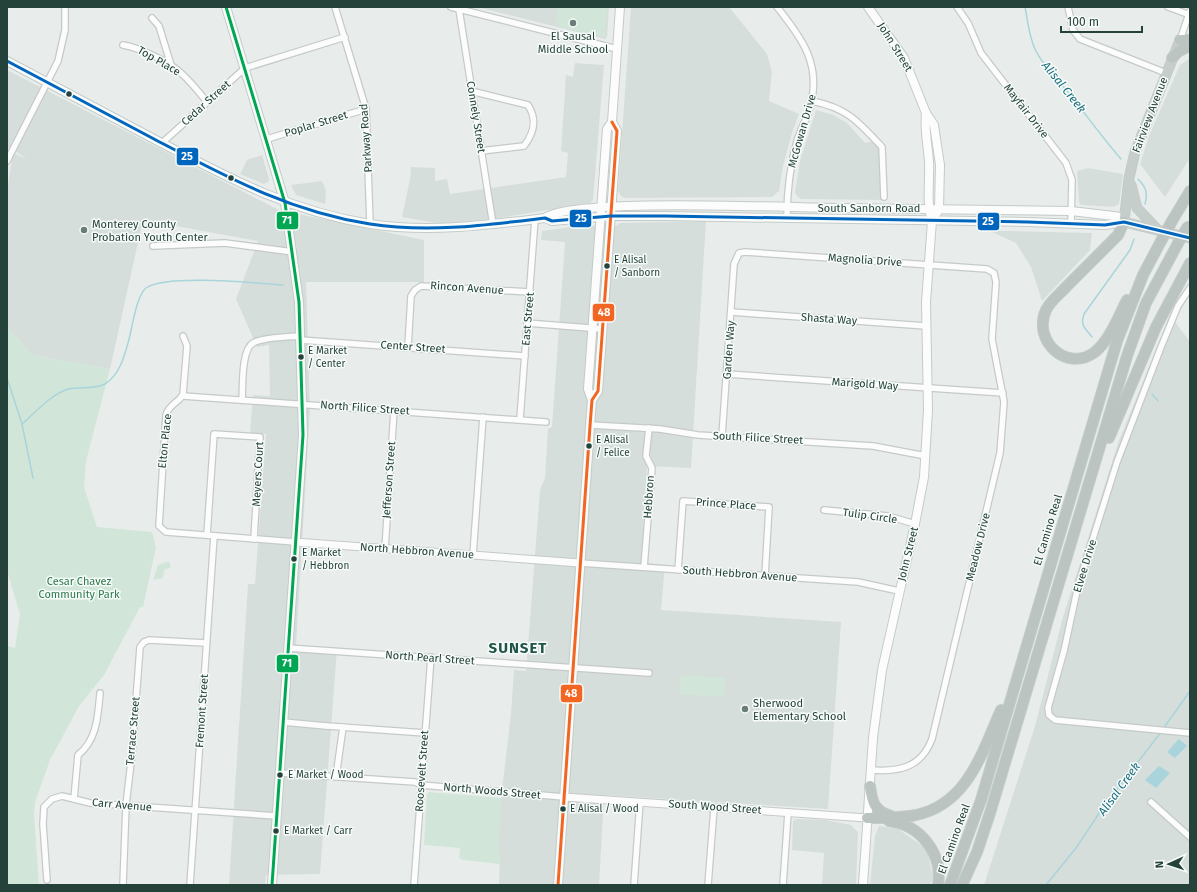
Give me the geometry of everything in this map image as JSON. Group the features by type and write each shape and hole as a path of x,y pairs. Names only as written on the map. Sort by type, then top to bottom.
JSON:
{"highway":[{"name":"Fairview Avenue","path":"1124,222 1129,178 1137,147 1172,58 1185,40"},
{"path":"1172,58 1179,51 1190,46"},
{"path":"1129,178 1137,208 1157,229"},
{"name":"El Camino Real","path":"950,885 981,800 1117,341 1144,275 1161,241 1190,191"},
{"path":"1124,222 1118,235 1048,306 1042,326 1048,344 1057,353 1068,358 1082,358 1095,352 1106,340 1130,296 1144,275"},
{"name":"South Sanborn Road","path":"1124,222 1190,238"},
{"path":"962,885 977,852 990,813 1127,356 1146,303 1189,224"},
{"path":"1096,463 1108,440 1156,327 1190,263"},
{"path":"867,818 917,815 932,809 950,798 960,789 974,772 1016,679"},
{"path":"870,786 872,803 875,808 886,814 899,817"},
{"path":"867,818 899,822 918,833 933,850 938,865 938,885"}],"main road":[{"path":"226,7 267,139 285,203 299,302 303,435 272,885"},
{"path":"558,885 572,668 592,400 588,389 591,328 607,130 612,122 620,7"},
{"name":"John Street","path":"868,7 904,58 926,113 934,125 938,144 940,166 939,209 932,221"},
{"path":"7,61 253,190 285,203 332,216 370,224 443,229 493,225 545,218"},
{"name":"John Street","path":"863,885 871,770 882,670 899,590 916,524 926,456 928,389 926,326 932,221 928,208 929,164 925,120 926,113"},
{"path":"592,400 598,391 611,216 617,131 612,122"},
{"name":"South Sanborn Road","path":"611,207 787,207 1071,211 1119,217 1124,222 1105,225 786,217 611,216 552,222 545,218 550,214 611,207"}],"street":[{"path":"7,161 58,61 63,45 65,7"},
{"name":"Parkway Road","path":"335,7 366,109 370,224"},
{"path":"451,7 617,49"},
{"name":"McGowan Drive","path":"777,7 801,37 808,52 814,76 812,101 799,133 792,163 786,217"},
{"name":"Mayfair Drive","path":"956,7 968,23 981,53 1066,163 1072,180 1071,223"},
{"path":"1068,7 1073,30 1080,39 1166,73"},
{"path":"1168,7 1189,14"},
{"name":"Connely Street","path":"459,9 493,225"},
{"name":"Fairview Avenue","path":"1185,40 1189,14"},
{"path":"152,18 159,26 171,65"},
{"name":"Cedar Street","path":"162,143 245,68 345,37"},
{"name":"Top Place","path":"123,45 134,47 171,65 181,73 208,102"},
{"path":"472,91 528,104 534,114 532,136 524,146 481,151"},
{"path":"812,101 832,106 848,114 882,147 884,197"},
{"name":"Poplar Street","path":"267,139 366,109"},
{"name":"East Street","path":"520,419 535,220"},
{"path":"153,246 226,243 293,252"},
{"name":"Magnolia Drive","path":"734,264 737,255 745,252 987,269 994,273 996,279"},
{"name":"Garden Way","path":"722,436 734,264"},
{"name":"Meadow Drive","path":"871,770 896,770 910,766 923,755 932,739 997,471 1003,425 1003,393 992,339 996,279"},
{"name":"Rincon Avenue","path":"408,347 412,296 415,290 420,286 530,292"},
{"name":"Elvee Drive","path":"1190,288 1178,306 1160,347 1117,462 1078,586 1064,651 1048,708 1049,715 1054,720 1190,733"},
{"name":"Shasta Way","path":"731,312 926,326"},
{"path":"527,323 602,329"},
{"path":"183,336 187,346 183,396"},
{"name":"Center Street","path":"242,400 246,354 250,345 260,340 300,338 525,356"},
{"name":"Marigold Way","path":"727,374 1003,393"},
{"name":"North Filice Street","path":"183,396 546,422"},
{"name":"Elton Place","path":"160,529 158,520 166,415 170,406 183,396"},
{"name":"Jefferson Street","path":"385,549 394,410"},
{"path":"473,555 483,417"},
{"name":"South Filice Street","path":"590,425 649,428 722,436 873,446 926,456"},
{"name":"Hebbron","path":"644,567 652,468 646,456 649,428"},
{"name":"Meyers Court","path":"207,535 214,434 260,437 254,539"},
{"name":"Prince Place","path":"678,570 683,501 769,507 765,576"},
{"name":"Tulip Circle","path":"824,510 888,516 916,524"},
{"name":"North Hebbron Avenue","path":"160,529 166,532 214,536 580,563"},
{"name":"Fremont Street","path":"190,885 214,536"},
{"name":"South Hebbron Avenue","path":"580,563 864,583 899,590"},
{"name":"Terrace Street","path":"123,885 126,805 132,754 140,647 144,642 149,640 206,643"},
{"name":"North Pearl Street","path":"288,648 649,673"},
{"name":"Roosevelt Street","path":"414,885 431,657"},
{"path":"74,799 78,755 85,750 98,721 100,693"},
{"path":"283,722 425,733"},
{"path":"336,777 343,727"},
{"name":"North Woods Street","path":"280,773 415,782 421,785 564,797"},
{"name":"Carr Avenue","path":"47,880 43,824 44,807 55,798 66,796 90,803 277,816"},
{"name":"South Wood Street","path":"564,797 867,818"},
{"path":"634,885 640,802"},
{"path":"1151,802 1190,837"},
{"path":"708,885 714,808"},
{"path":"783,885 788,813"}],"shaded area":[{"name":"El Sausal Middle School","path":"477,7 609,7 607,37 605,39"},
{"path":"631,7 729,7 767,54 772,72 769,101 799,114 783,166 779,191 772,197 625,198 621,196 618,191"},
{"path":"1190,58 1190,158 1165,197 1140,164 1149,136 1180,65"},
{"path":"575,63 604,65 593,200 590,203 499,218 442,224 402,217 411,167 435,168 435,181 447,179 450,194 566,177 568,153 561,151 566,75 573,77"},
{"path":"7,70 279,210 424,240 424,282 306,282 310,410 296,646 337,649 320,874 266,875 265,885 229,885 248,584 255,584 266,434 250,433 253,395 270,396 269,345 257,347 236,299 258,241 143,220 110,369 32,355 7,326 7,190 13,153 27,159 7,146"},
{"path":"816,110 833,115 847,123 865,143 874,141 880,151 882,200 801,199 797,196 795,192 800,161"},
{"path":"262,155 269,179 268,182 264,184 240,174 247,160"},
{"path":"1088,168 1123,174 1119,204 1113,207 1081,205 1079,202 1077,171"},
{"path":"322,181 326,191 325,204 296,195 291,185"},
{"path":"706,221 691,468 647,466 641,562 665,565 661,610 841,622 828,809 604,795 599,885 499,885 500,853 498,852 497,841 511,714 514,670 526,671 540,490 545,478 548,429 552,427 565,242 541,240 542,231 578,226 616,226 620,223"},
{"path":"990,231 1092,233 1090,250 1042,301 1031,267 1016,243"},
{"path":"1170,315 1190,342 1190,885 984,885 1035,726 1063,617 1118,443"},
{"path":"797,819 825,820 851,825 858,832 856,885 822,885 824,853 792,850 793,821"},
{"path":"879,826 898,829 927,849 933,877 930,885 870,885 875,836"}],"green space":[{"path":"559,7 607,7 605,37 560,27 560,23 556,22"},
{"name":"Cesar Chavez Community Park","path":"7,326 32,355 110,369 86,461 84,487 97,527 152,532 156,547 143,607 140,607 104,675 79,706 50,760 35,802 34,814 39,885 7,885 7,646 15,648 20,614 7,571"},
{"path":"169,561 171,567 164,570 163,578 153,580 158,565"},
{"path":"681,675 725,678 724,697 679,694"},
{"path":"429,792 501,798 498,852 500,852 500,864 463,860 459,858 460,848 424,845 427,795"}],"water":[{"path":"1179,739 1187,746 1175,758 1167,752"},
{"path":"1159,766 1170,773 1156,788 1145,780"}],"waterway":[{"name":"Alisal Creek","path":"1025,7 1030,35 1039,56 1121,159"},
{"name":"Alisal Creek","path":"1138,179 1146,190 1145,204"},
{"name":"Alisal Creek","path":"1092,337 1085,329 1083,324 1084,314 1130,250 1134,239"},
{"path":"22,424 55,395 72,388 101,386 114,376 123,360 137,305 146,288 172,281 191,280 233,281 283,285"},
{"path":"7,378 22,424 33,478"},
{"name":"Alisal Creek","path":"1152,394 1158,401"},
{"name":"Alisal Creek","path":"1163,729 1190,691"},
{"name":"Alisal Creek","path":"1046,885 1076,848 1102,809 1161,732"}],"transit line":[{"name":"71","path":"226,7 285,203 299,302 303,435 272,885"},
{"name":"25","path":"7,61 181,153 259,191 312,211 370,224 392,227 436,228 545,218 552,221 611,216 1028,222 1105,225 1124,222 1190,238"},
{"name":"48","path":"558,885 592,400 598,391 617,131 612,122"}],"place":[{"name":"El Sausal Middle School","path":"573,23"},
{"name":"Monterey County Probation Youth Center","path":"84,230"},
{"name":"E Alisal / Sanborn","path":"607,266"},
{"name":"E Market / Center","path":"301,357"},
{"name":"E Alisal / Felice","path":"589,446"},
{"name":"E Market / Hebbron","path":"294,559"},
{"name":"Sherwood Elementary School","path":"745,709"},
{"name":"E Market / Wood","path":"280,775"},
{"name":"E Alisal / Wood","path":"563,809"},
{"name":"E Market / Carr","path":"276,831"}],"district":[{"name":"SUNSET","path":"518,648"}]}
